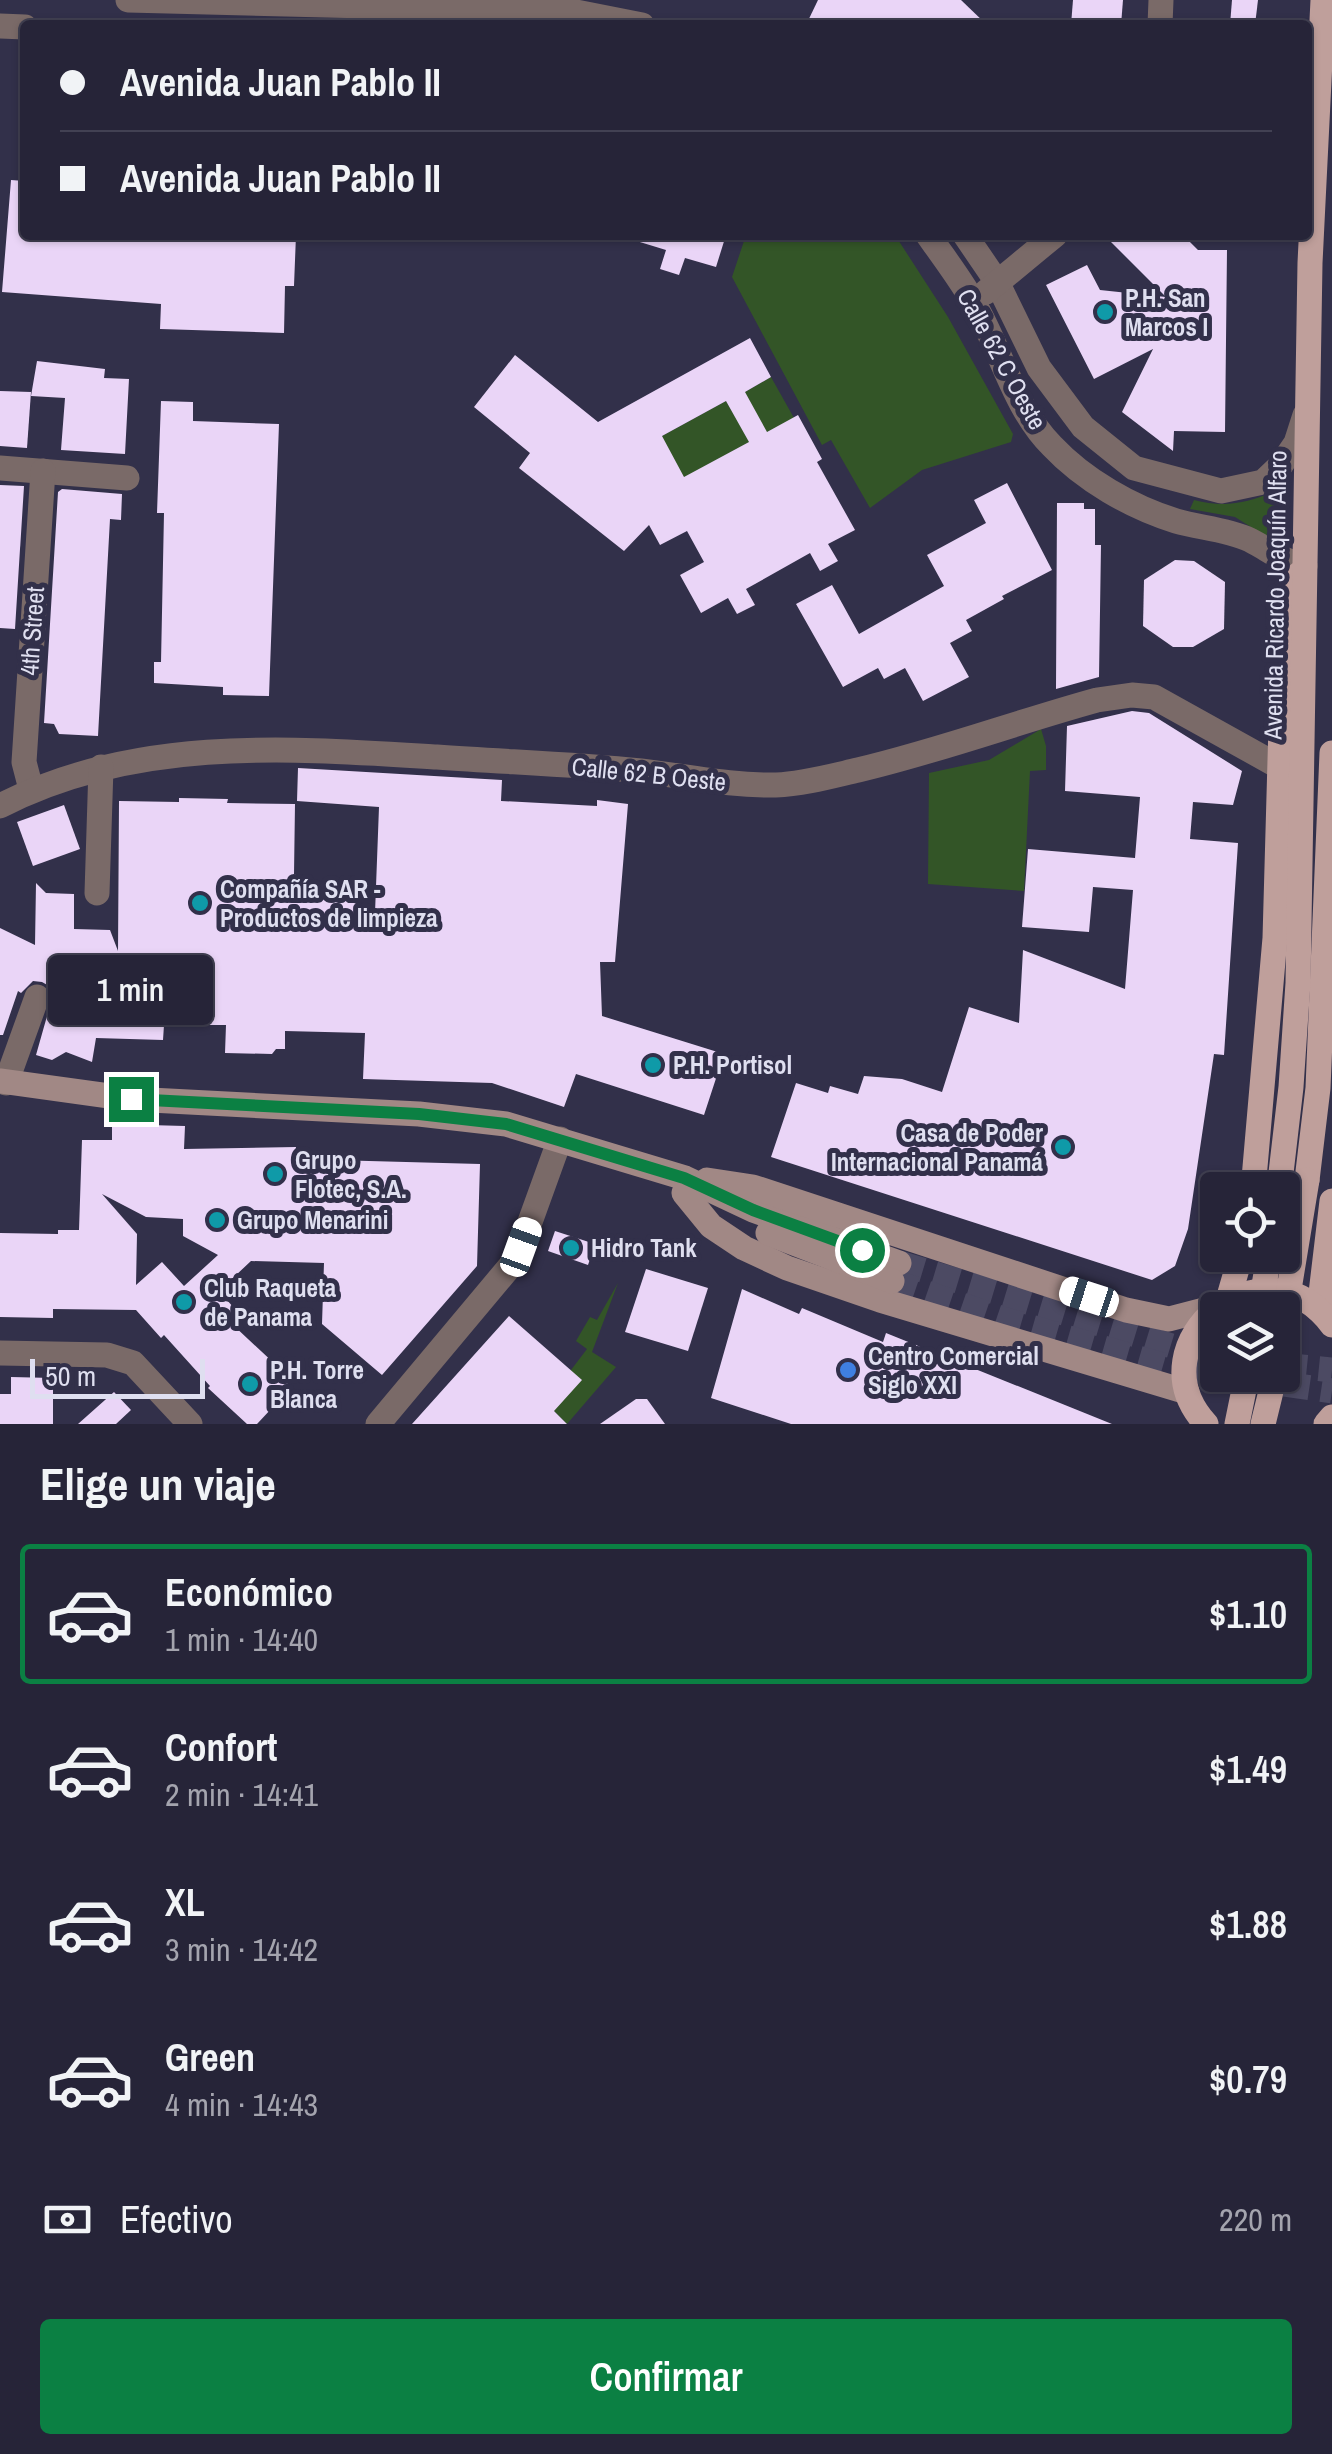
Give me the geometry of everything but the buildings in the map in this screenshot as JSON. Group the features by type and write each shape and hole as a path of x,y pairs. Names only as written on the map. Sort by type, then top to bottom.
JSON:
{"main road":[{"name":"Avenida Ricardo Joaquín Alfaro","path":"1283,1172 1298,983 1308,398 1323,0"},
{"path":"1282,1172 1275,938 1278,766 1284,618 1292,584 1305,566"},
{"name":"Avenida Ricardo Joaquín Alfaro","path":"1287,1172 1318,1088 1332,753"},
{"path":"3,1082 131,1099 468,1117 506,1124 636,1162 896,1272"},
{"path":"684,1185 754,1187 1126,1310 1169,1319 1200,1310"},
{"path":"684,1185 711,1226 744,1248 787,1268 1198,1414"},
{"path":"1326,1317 1332,1201"},
{"path":"1300,1300 1326,1317"},
{"path":"1198,1414 1185,1367 1200,1324"},
{"path":"1237,1424 1244,1392"},
{"path":"1263,1424 1271,1392"},
{"path":"1326,1424 1332,1417"}],"street":[{"path":"132,0 570,11 614,20"},
{"name":"Calle 62 C Oeste","path":"931,240 974,303 1036,425 1052,446 1128,501 1176,521 1250,540 1278,559 1305,566"},
{"name":"Calle 62 C Oeste","path":"968,240 997,282 1039,368 1083,427 1134,468 1221,491 1263,482 1296,443 1308,398"},
{"path":"974,303 1049,240"},
{"path":"0,468 127,478"},
{"name":"4th Street","path":"31,790 24,762 43,472"},
{"name":"Calle 62 B Oeste","path":"0,806 31,790 101,768 245,748 644,771 706,781 779,785 891,762 1097,700 1132,695 1154,696 1278,766"},
{"path":"98,893 101,768"},
{"path":"3,1082 37,997"},
{"path":"378,1424 516,1258 560,1139"},
{"path":"0,1353 108,1354 133,1363 190,1424"}],"green space":[{"path":"744,240 898,240 948,317 1013,434 1011,442 922,470 870,508 831,440 822,445 732,277"},
{"path":"771,377 794,418 641,501 662,436 726,401 736,418 745,392"},
{"path":"1287,484 1281,546 1235,517 1190,509 1194,500 1242,502"},
{"path":"1041,729 1046,770 1030,771 1024,891 928,884 929,773 989,760"},
{"path":"618,1283 592,1352 616,1367 567,1424 554,1411 571,1370 587,1349 576,1341 590,1317 597,1320"}],"tunnel":[{"path":"899,1263 1200,1354"},
{"path":"892,1281 1006,1320 1169,1367 1332,1391"},
{"path":"1300,1367 1332,1370"}],"place":[{"name":"P.H. San Marcos I","path":"1105,312"},
{"name":"Compañía SAR - Productos de limpieza","path":"200,903"},
{"name":"P.H. Portisol","path":"653,1065"},
{"name":"Casa de Poder Internacional Panamá","path":"1063,1147"},
{"name":"Grupo Flotec, S.A.","path":"275,1174"},
{"name":"Grupo Menarini","path":"217,1220"},
{"name":"Hidro Tank","path":"571,1248"},
{"name":"Club Raqueta de Panama","path":"184,1302"},
{"name":"Centro Comercial Siglo XXI","path":"848,1370"},
{"name":"P.H. Torre Blanca","path":"250,1384"}],"route":[{"path":"131,1099 468,1117 506,1124 684,1178 753,1210 862,1250"}]}
